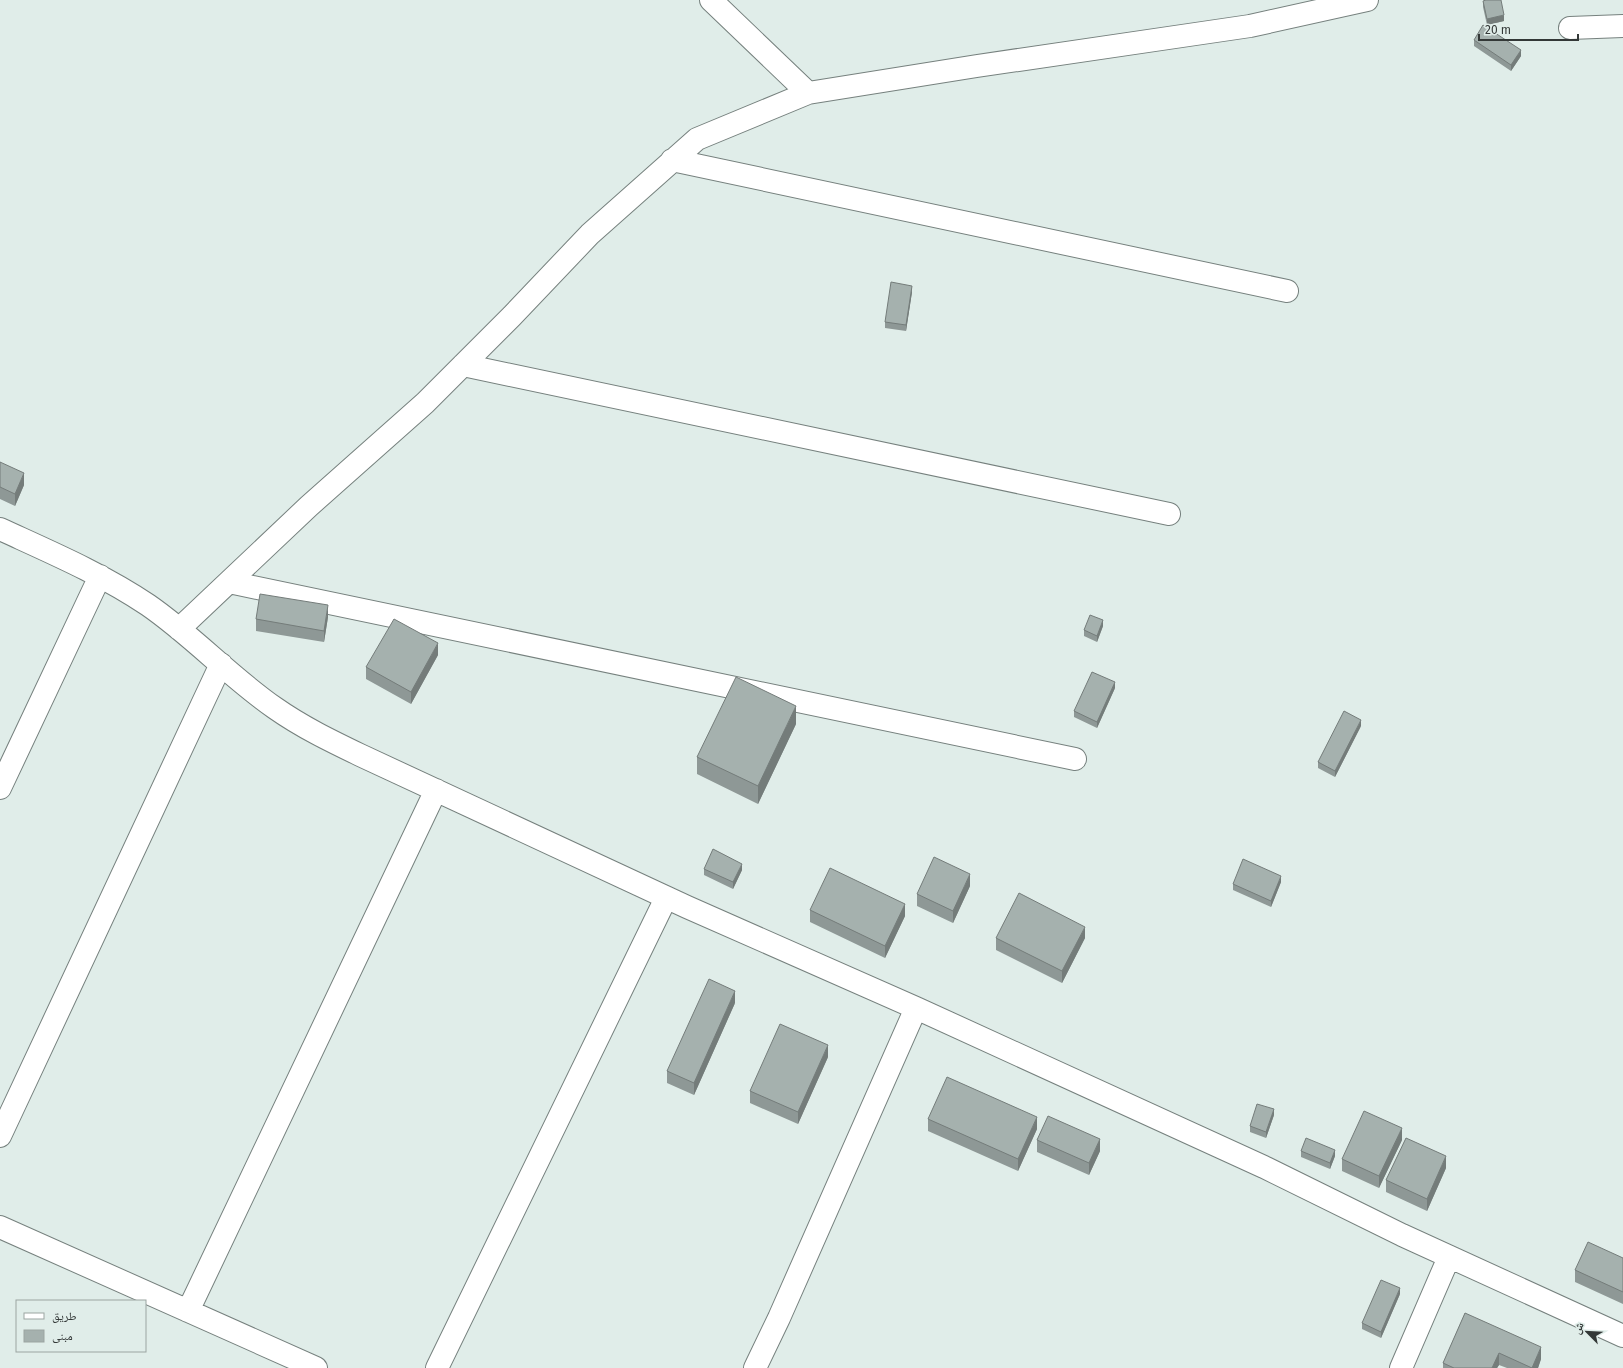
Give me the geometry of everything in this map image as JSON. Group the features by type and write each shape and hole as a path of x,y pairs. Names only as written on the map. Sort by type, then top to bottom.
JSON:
{"street":[{"path":"711,0 808,93"},
{"path":"179,629 309,506 425,403 590,234 697,139 808,93 1250,26 1367,0"},
{"path":"1570,28 1623,26"},
{"path":"672,160 1287,291"},
{"path":"463,365 1169,514"},
{"path":"0,529 100,576 147,605 179,629 274,708 307,729 666,898 916,1008 1264,1167 1449,1256 1623,1336"},
{"path":"0,788 100,576"},
{"path":"229,582 1075,759"},
{"path":"0,1136 221,664"},
{"path":"188,1311 436,790"},
{"path":"437,1368 666,898"},
{"path":"755,1368 779,1318 916,1008"},
{"path":"0,1228 316,1368"},
{"path":"1400,1368 1449,1256"}],"building":[{"path":"1501,0 1504,15 1487,19 1483,1"},
{"path":"1483,25 1521,50 1511,65 1474,40"},
{"path":"891,282 912,286 906,325 885,322"},
{"path":"0,462 24,473 15,494 0,487"},
{"path":"260,594 328,605 324,631 256,619"},
{"path":"1090,615 1103,620 1097,636 1084,630"},
{"path":"394,619 438,643 411,692 366,667"},
{"path":"1092,672 1115,682 1097,722 1074,711"},
{"path":"736,677 796,706 758,786 697,757"},
{"path":"1344,711 1361,720 1335,771 1318,762"},
{"path":"713,849 742,864 733,882 704,869"},
{"path":"934,857 970,874 953,911 917,894"},
{"path":"1243,859 1281,876 1271,901 1233,884"},
{"path":"830,868 905,904 885,946 810,910"},
{"path":"1019,893 1085,927 1062,971 996,938"},
{"path":"709,979 735,991 694,1083 667,1071"},
{"path":"780,1024 828,1045 798,1112 750,1091"},
{"path":"947,1077 1037,1117 1018,1159 928,1119"},
{"path":"1257,1104 1274,1109 1266,1132 1250,1126"},
{"path":"1364,1111 1402,1128 1379,1176 1342,1159"},
{"path":"1048,1116 1100,1139 1089,1163 1037,1140"},
{"path":"1306,1138 1335,1150 1330,1163 1301,1151"},
{"path":"1406,1138 1446,1156 1427,1199 1386,1180"},
{"path":"1588,1242 1623,1258 1623,1292 1575,1270"},
{"path":"1381,1280 1400,1288 1381,1332 1362,1323"},
{"path":"1465,1313 1541,1347 1532,1368 1499,1353 1492,1368 1454,1368 1443,1363"}]}
